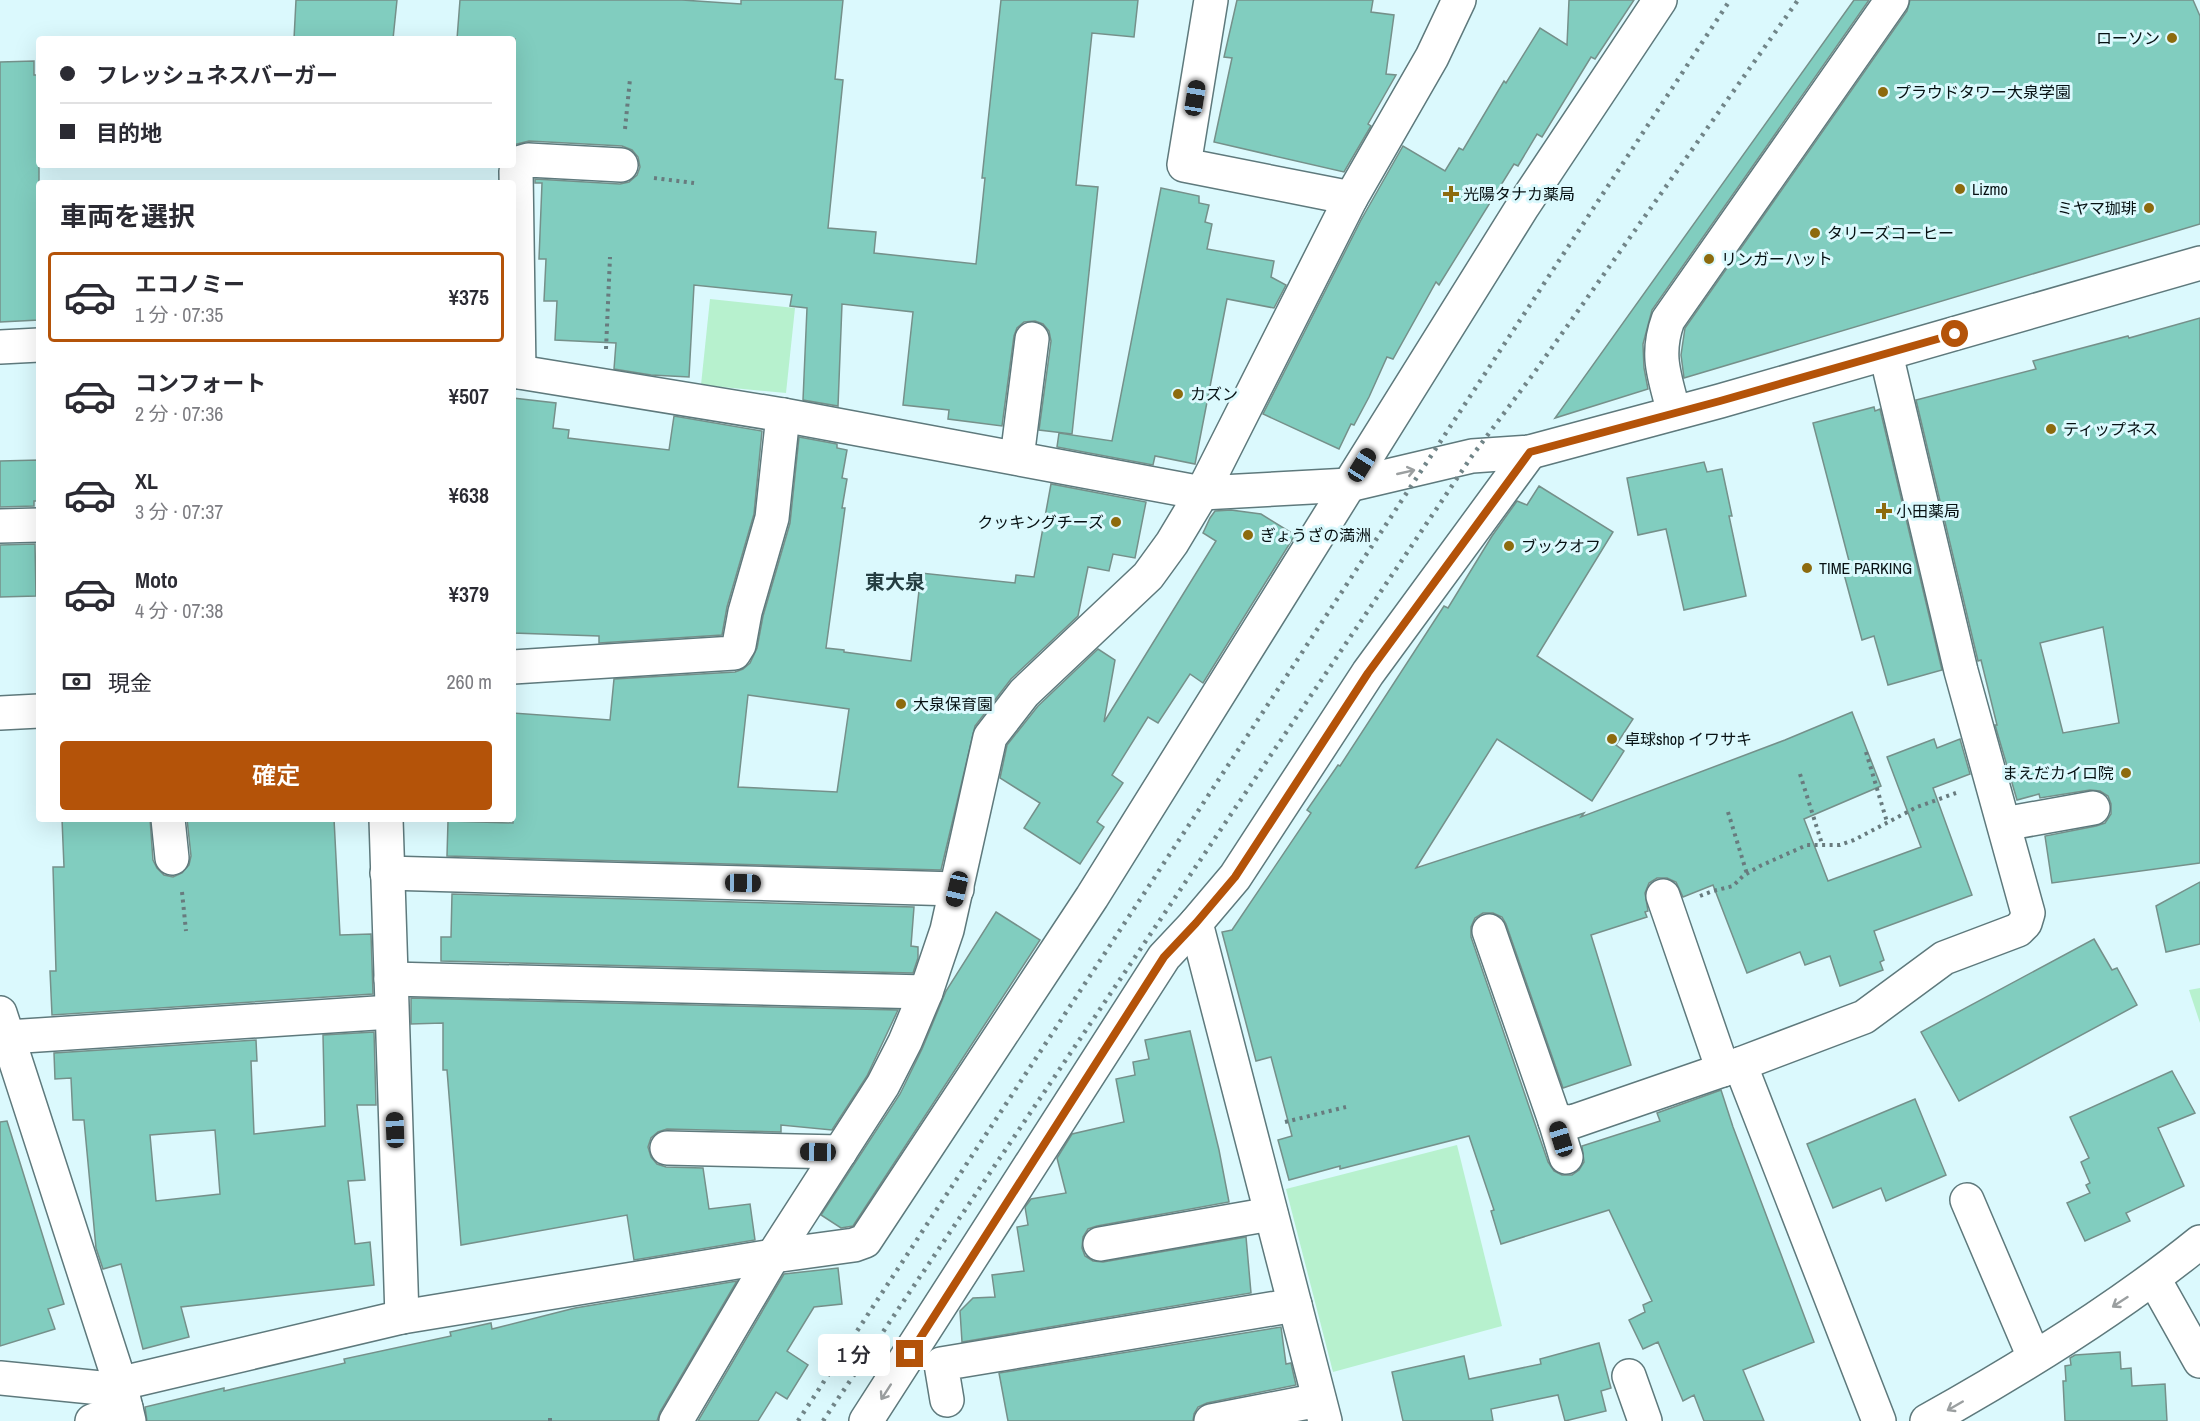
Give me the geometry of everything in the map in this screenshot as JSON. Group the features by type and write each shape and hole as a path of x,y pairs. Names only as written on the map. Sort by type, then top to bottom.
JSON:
{"street":[{"path":"1210,0 1184,165 1351,198"},
{"path":"676,1421 773,1256 883,1085 905,1042 926,992 947,930 990,737 1024,693 1148,576 1172,543 1202,493 1351,198 1432,57 1459,0"},
{"path":"92,1421 125,1404 402,1317 773,1256 854,1245 865,1241 1092,897 1523,206 1660,0"},
{"path":"1674,413 1661,358 1661,340 1668,320 1892,0"},
{"path":"621,165 528,160 521,162 516,171 516,371 783,415 1202,493 1349,484 1472,456 1530,452 1886,354 2200,263"},
{"path":"1017,458 1032,339"},
{"path":"0,347 36,345"},
{"path":"1555,1121 1572,1122 1731,1067 1864,1017 1944,958 2018,930 2025,923 2028,914 1961,671 1886,354"},
{"path":"516,667 734,653 739,645 745,612 772,518 783,415"},
{"path":"866,1421 1164,957 1235,877 1368,673 1530,452"},
{"path":"0,526 36,525"},
{"path":"0,713 36,711"},
{"path":"2004,824 2093,808"},
{"path":"168,822 172,858"},
{"path":"386,822 402,1317"},
{"path":"387,873 957,889"},
{"path":"1664,896 1731,1067 1879,1421"},
{"path":"1196,923 1322,1411 1211,1421"},
{"path":"1489,931 1566,1157"},
{"path":"391,979 926,992"},
{"path":"125,1404 4,1025 391,1012"},
{"path":"666,1148 840,1152"},
{"path":"1967,1200 2034,1357"},
{"path":"1100,1244 1271,1214"},
{"path":"1928,1421 2034,1357 2154,1279 2200,1242"},
{"path":"2154,1279 2200,1361"},
{"path":"947,1400 941,1364 1295,1305"},
{"path":"1629,1376 1645,1421"},
{"path":"0,1378 101,1388 125,1404"}],"path":[{"path":"604,386 610,257"},
{"path":"1866,752 1887,822"},
{"path":"1800,774 1822,844"},
{"path":"1695,902 1702,895 1733,886 1760,866 1807,845 1840,845 1854,840 1917,807 1990,779"},
{"path":"1728,813 1747,874"},
{"path":"1249,1131 1346,1107"}],"green space":[{"path":"710,299 795,308 786,393 701,385"},
{"path":"2200,988 2200,1023 2189,990"},
{"path":"1457,1145 1502,1326 1333,1372 1286,1189"}],"building":[{"path":"296,0 397,0 393,36 294,36"},
{"path":"460,0 682,0 741,4 741,0 843,0 835,79 843,80 828,228 876,232 874,253 976,264 985,178 982,178 1001,0 1138,0 1134,37 1092,33 1076,185 1098,187 1072,434 1039,430 1051,341 1049,331 1043,324 1035,321 1024,322 1017,328 1014,336 1002,426 948,419 949,410 903,405 913,312 842,304 838,406 803,400 807,308 790,306 792,295 694,285 689,377 651,375 614,369 616,343 555,340 557,301 544,301 546,259 539,259 542,183 535,183 535,179 620,184 629,182 637,175 640,167 638,157 632,150 622,146 529,141 516,144 516,36 457,36"},
{"path":"1237,0 1373,0 1371,12 1394,15 1386,74 1396,75 1368,124 1371,126 1344,172 1214,142 1232,58 1224,57"},
{"path":"1569,0 1634,0 1595,59 1591,57 1542,137 1537,134 1518,166 1514,164 1439,285 1436,282 1393,359 1387,357 1369,397 1354,425 1351,424 1339,449 1263,414 1361,220 1403,146 1445,171 1459,148 1463,150 1504,81 1506,83 1540,28 1567,45"},
{"path":"1854,0 1869,0 1652,310 1643,344 1648,389 1555,418"},
{"name":"Lizmo","path":"1910,0 2193,0 2200,16 2200,224 1684,378 1681,355 1685,328 1907,11"},
{"path":"34,61 34,75 36,75 36,168 39,168 39,180 36,180 36,320 0,322 0,62"},
{"path":"1161,188 1199,196 1199,203 1209,205 1205,222 1212,224 1207,249 1274,261 1271,277 1286,285 1274,308 1227,299 1195,464 1155,456 1153,465 1057,447 1059,433 1112,441"},
{"path":"2200,318 2200,863 2052,883 2045,836 2105,823 2111,814 2111,804 2108,796 2100,791 2090,790 2040,798 2039,794 2017,800 1995,725 1997,725 1981,660 1978,661 1916,400 2036,369 2033,361 2128,336 2129,338","holes":["2103,627 2119,723 2063,733 2040,643"]},
{"path":"516,398 556,403 553,428 569,430 568,438 669,450 674,416 762,431 754,514 727,607 722,635 599,643 599,636 516,633"},
{"path":"1874,407 1875,411 1880,409 1942,670 1888,685 1874,636 1862,640 1841,563 1849,561 1813,423"},
{"path":"799,437 837,444 837,448 847,450 842,478 847,479 842,508 845,508 826,648 844,650 844,652 911,661 921,573 1015,583 1016,575 1034,577 1051,484 1146,502 1135,558 1113,554 1109,571 1088,567 1078,616 1011,679 975,726 941,870 447,856 448,822 516,822 516,713 610,720 614,679 735,672 743,669 750,663 757,648 763,616 790,523","holes":["748,695 849,709 837,792 738,787"]},
{"path":"36,460 34,506 0,507 0,461"},
{"path":"1704,462 1707,472 1722,469 1732,516 1729,516 1746,596 1684,610 1666,529 1638,535 1627,478"},
{"path":"1539,486 1613,532 1537,656 1633,719 1616,745 1624,751 1592,801 1497,739 1416,868 1584,813 1581,817 1785,740 1852,712 1881,786 1804,819 1828,881 1921,847 1887,757 1934,739 1937,748 1960,739 1970,774 1933,788 1972,895 1874,931 1884,960 1880,962 1883,970 1840,986 1830,956 1805,965 1800,952 1747,973 1713,885 1683,897 1676,882 1667,878 1657,878 1649,883 1645,893 1647,917 1591,935 1631,1065 1563,1088 1502,917 1493,913 1483,913 1475,918 1471,927 1471,937 1548,1162 1554,1171 1562,1175 1572,1175 1584,1162 1582,1146 1660,1121 1657,1113 1721,1090 1814,1342 1743,1370 1764,1421 1704,1421 1694,1395 1683,1401 1658,1342 1643,1349 1629,1320 1645,1312 1643,1305 1652,1301 1609,1210 1501,1244 1491,1211 1494,1210 1469,1136 1289,1180 1278,1140 1292,1136 1271,1057 1256,1061 1222,932 1232,930 1311,813 1307,810 1338,765 1340,766 1444,606 1448,608 1492,536 1517,501 1527,505"},
{"path":"1231,510 1261,514 1295,535 1203,683 1190,674 1158,723 1148,717 1112,775 1123,783 1097,822 1104,827 1080,864 1024,828 1040,803 1000,778 1007,745 1038,706 1098,649 1115,660 1104,722 1216,541 1203,533 1210,518 1215,511"},
{"path":"35,544 36,596 0,597 0,545"},
{"path":"62,822 150,822 153,860 164,875 173,877 182,873 189,865 191,856 187,822 334,822 340,935 371,934 373,994 52,1015 50,971 56,971 53,867 64,867"},
{"path":"2200,882 2200,944 2166,952 2156,906"},
{"path":"452,894 914,907 911,946 918,947 918,958 913,973 441,961 441,937 451,937"},
{"path":"996,912 1040,940 853,1226 841,1228 821,1215 900,1094 946,991"},
{"path":"2094,939 2112,970 2117,968 2137,1005 1959,1101 1921,1032"},
{"path":"411,998 898,1010 867,1076 832,1130 781,1125 781,1132 667,1129 651,1138 648,1147 651,1157 657,1164 666,1167 703,1168 709,1209 750,1204 755,1240 634,1260 627,1215 461,1245 447,1070 443,1070 443,1023 411,1024"},
{"path":"1190,1031 1219,1150 1229,1202 1097,1226 1088,1229 1083,1237 1082,1248 1085,1256 1093,1261 1103,1262 1246,1237 1251,1293 962,1342 960,1311 973,1298 995,1297 992,1275 1024,1271 1017,1227 1028,1225 1025,1207 1031,1199 1066,1193 1057,1158 1072,1134 1124,1122 1116,1079 1135,1075 1133,1062 1149,1059 1145,1040"},
{"path":"374,1032 376,1105 357,1105 365,1180 348,1181 355,1244 370,1242 374,1285 181,1307 189,1337 143,1349 121,1264 103,1269 96,1248 84,1120 73,1120 71,1078 55,1079 54,1053 256,1040 257,1061 251,1061 254,1134 325,1126 323,1035","holes":["215,1130 220,1194 156,1201 150,1135"]},
{"path":"2172,1071 2195,1113 2158,1128 2184,1186 2126,1213 2130,1221 2085,1241 2067,1203 2090,1193 2086,1185 2090,1183 2081,1162 2089,1158 2070,1117"},
{"path":"1915,1099 1946,1175 1886,1201 1881,1188 1833,1208 1807,1144"},
{"path":"7,1121 64,1304 48,1309 55,1329 0,1346 0,1122"},
{"path":"838,1268 842,1304 814,1307 787,1351 808,1365 787,1399 776,1392 758,1421 698,1421 784,1274"},
{"path":"737,1281 660,1412 657,1421 147,1421 145,1407 345,1363 344,1359 451,1336 450,1332 491,1323 492,1329 575,1308"},
{"path":"1281,1327 1286,1364 1291,1363 1296,1385 1207,1403 1198,1407 1193,1421 1008,1421 999,1373"},
{"path":"1599,1343 1611,1388 1601,1391 1606,1411 1565,1421 1558,1395 1491,1409 1493,1421 1403,1421 1392,1372 1464,1356 1469,1379 1541,1364 1540,1359"},
{"path":"2120,1352 2121,1369 2131,1368 2132,1386 2165,1384 2167,1421 2065,1421 2063,1381 2066,1381 2065,1366 2071,1365 2070,1358 2075,1355"}],"railway":[{"path":"798,1421 1730,0"},
{"path":"823,1421 1472,456 1534,373 1798,0"}],"place":[{"name":"ローソン","path":"2172,38"},
{"name":"プラウドタワー大泉学園","path":"1883,92"},
{"name":"Lizmo","path":"1960,189"},
{"name":"光陽タナカ薬局","path":"1451,194"},
{"name":"ミヤマ珈琲","path":"2149,208"},
{"name":"タリーズコーヒー","path":"1815,233"},
{"name":"リンガーハット","path":"1709,259"},
{"name":"カズン","path":"1178,394"},
{"name":"ティップネス","path":"2051,429"},
{"name":"小田薬局","path":"1884,511"},
{"name":"クッキングチーズ","path":"1116,522"},
{"name":"ぎょうざの満洲","path":"1248,535"},
{"name":"ブックオフ","path":"1509,546"},
{"name":"TIME PARKING","path":"1807,568"},
{"name":"大泉保育園","path":"901,704"},
{"name":"卓球shop イワサキ","path":"1612,739"},
{"name":"まえだカイロ院","path":"2126,773"}],"district":[{"name":"東大泉","path":"895,581"}],"route":[{"path":"910,1354 1164,957 1235,877 1368,673 1530,452 1955,334"}]}
